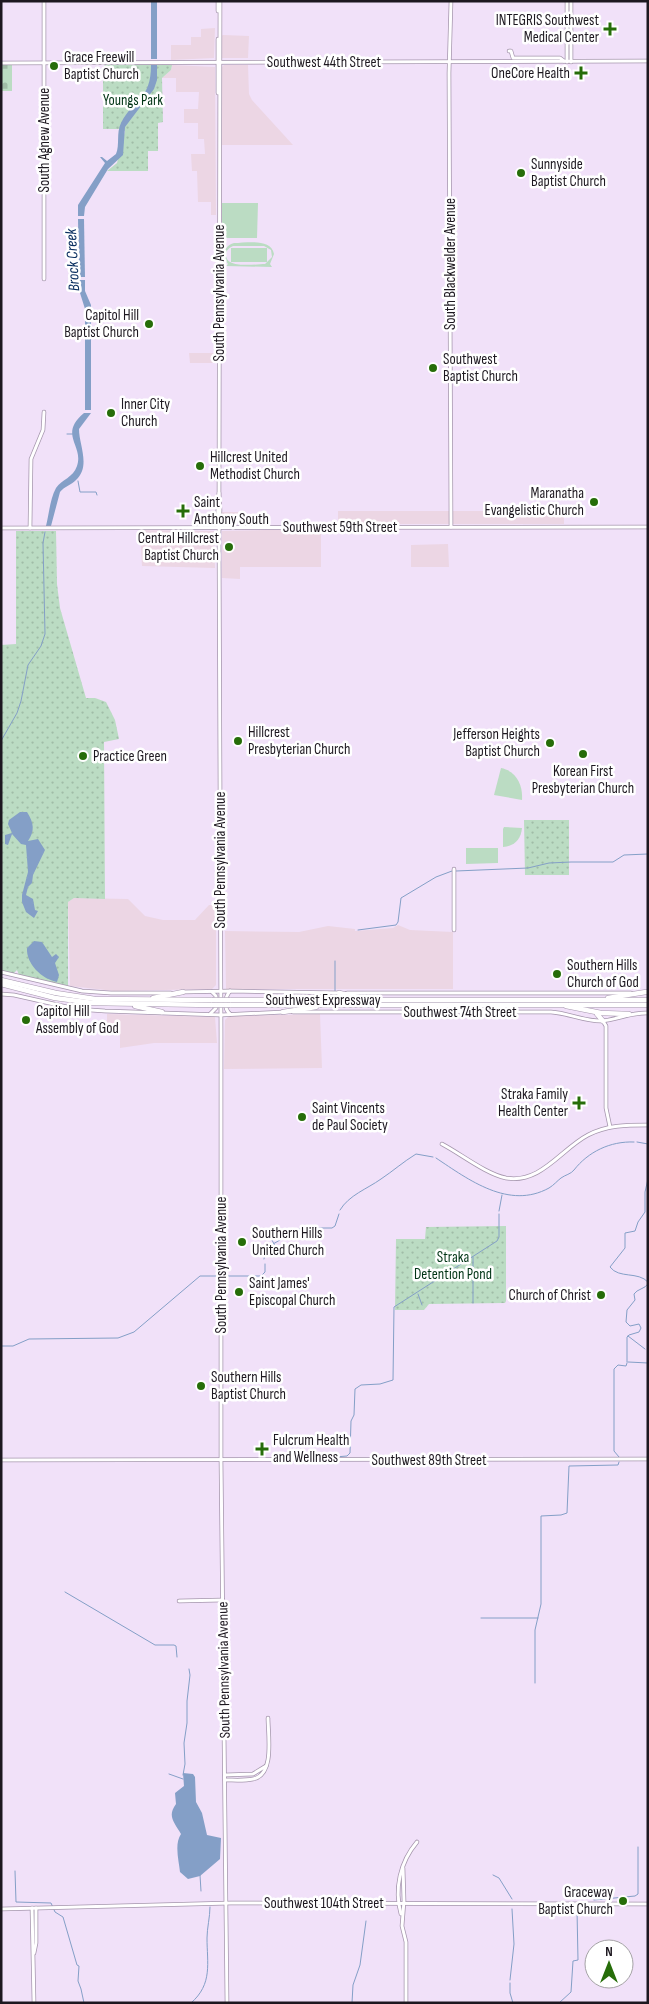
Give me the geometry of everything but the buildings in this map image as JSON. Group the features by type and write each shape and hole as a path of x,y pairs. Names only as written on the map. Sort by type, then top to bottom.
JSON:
{"highway":[{"name":"Southwest Expressway","path":"1,980 69,996 94,999 212,1003"},
{"name":"Southwest Expressway","path":"1,984 73,1001 132,1005 374,1000 648,1000"},
{"path":"142,1000 183,992"},
{"path":"595,1000 647,992"},
{"path":"339,993 374,1000"},
{"name":"Southwest Expressway","path":"230,1002 324,1005 648,1005"},
{"path":"558,1004 594,1012 629,1014"},
{"path":"132,1005 162,1012"},
{"path":"283,1012 324,1005"},
{"path":"594,1012 603,1020"}],"main road":[{"name":"South Agnew Avenue","path":"44,1 44,279"},
{"name":"South Pennsylvania Avenue","path":"219,1 221,1460 227,1903 226,2003"},
{"name":"South Blackwelder Avenue","path":"450,527 451,1"},
{"path":"510,51 513,58 560,58 567,62 569,1"},
{"name":"Southwest 44th Street","path":"1,63 648,61"},
{"path":"30,528 31,459 43,430 44,412"},
{"name":"Southwest 59th Street","path":"1,528 648,527"},
{"path":"454,871 454,930"},
{"name":"Southwest 74th Street","path":"1,972 89,991 114,993 210,991 339,993 647,992"},
{"path":"210,991 216,996 216,1008 210,1014"},
{"path":"230,1014 226,1008 226,996 231,991"},
{"name":"Southwest 74th Street","path":"1,993 76,1009 111,1012 221,1015 283,1012 551,1012 581,1020 611,1020 629,1014 648,1013"},
{"path":"603,1020 606,1026 606,1108 610,1127"},
{"path":"606,1026 611,1020"},
{"path":"442,1144 498,1175 518,1178 540,1172 581,1139 597,1131 610,1127 648,1125"},
{"name":"Southwest 89th Street","path":"1,1460 648,1460"},
{"path":"179,1601 223,1600"},
{"path":"225,1780 255,1779 264,1773 268,1758 268,1718"},
{"path":"225,1775 253,1774 266,1766"},
{"path":"406,2003 406,1942 402,1928 401,1904 403,1868 408,1854 417,1842"},
{"name":"Southwest 104th Street","path":"1,1909 227,1903 648,1904"},
{"path":"34,1908 32,1945 34,1954 34,2003"}],"shaded area":[{"path":"215,28 214,58 171,60 171,45 191,45 191,37 201,37 201,29"},
{"path":"221,36 249,36 248,58 222,58"},
{"path":"172,65 215,67 216,215 211,215 211,202 198,202 197,171 192,171 191,154 205,154 204,139 198,139 198,123 184,123 184,109 198,109 199,92 176,92 176,78 162,78 171,70"},
{"path":"224,65 248,65 249,94 252,100 293,145 222,145 222,67"},
{"path":"189,353 216,353 216,363 190,363"},
{"path":"506,509 564,509 564,524 338,524 338,511 506,511"},
{"path":"221,512 244,512 244,523 221,523"},
{"path":"321,529 321,567 240,567 240,579 222,578 222,531"},
{"path":"140,530 214,531 215,568 142,566"},
{"path":"448,544 449,567 411,567 411,545"},
{"path":"74,898 128,899 145,916 163,920 195,920 209,905 216,905 216,985 212,989 114,991 70,986 68,902"},
{"path":"398,925 410,930 453,932 453,989 226,989 225,931 299,932 328,926 355,929 355,931 393,928"},
{"path":"107,1014 215,1017 217,1043 154,1043 120,1048 120,1030 107,1030"},
{"path":"320,1014 322,1068 224,1069 225,1020 229,1016"}],"green space":[{"name":"Youngs Park","path":"106,64 172,65 171,70 162,78 163,122 158,123 158,151 148,151 148,171 107,171 117,163 125,131 103,129 103,67"},
{"path":"1,65 12,65 12,91 1,91"},
{"path":"222,203 258,203 257,238 222,238"},
{"path":"263,243 272,249 274,254 270,264 272,267 226,266 228,264 224,254 231,244","holes":["233,246 264,246 271,250 272,257 265,264 236,264 227,259 227,252"]},
{"path":"231,248 267,248 267,262 231,262"},
{"path":"16,531 56,531 57,584 60,608 86,698 95,698 106,702 115,720 119,739 104,742 105,899 74,898 68,902 68,986 19,975 17,970 13,974 1,970 1,645 16,644"},
{"path":"501,768 511,772 517,779 520,784 522,800 494,795"},
{"path":"524,820 569,820 569,875 525,875"},
{"path":"504,827 522,828 517,841 503,847 503,829"},
{"path":"466,848 498,848 498,863 466,864"},
{"name":"Straka Detention Pond","path":"506,1226 505,1303 429,1304 424,1310 395,1310 396,1239 425,1239 426,1227"}],"water":[{"path":"151,1 157,1 157,59 151,59"},
{"name":"Brock Creek","path":"151,65 157,65 157,80 154,89 125,127 123,155 108,169 85,207 84,216 78,216 78,205 105,163 100,157 107,161 116,154 121,123 145,92 150,77"},
{"name":"Brock Creek","path":"78,219 84,219 85,277 79,277"},
{"name":"Brock Creek","path":"79,280 85,280 85,291 91,305 91,410 85,410 85,309 80,293"},
{"path":"84,413 91,413 79,429 84,462 83,468 76,480 60,492 51,526 46,526 56,488 73,473 77,466 77,452 72,434 77,421"},
{"path":"20,812 27,812 32,823 33,830 28,841 38,839 45,850 26,895 33,899 35,910 38,911 34,918 26,912 22,902 28,872 26,845 21,844 12,834 8,845 5,844 5,835 12,833 8,824 9,820"},
{"path":"34,941 42,942 52,957 56,954 59,957 55,963 59,975 57,982 46,978 36,970 29,960 27,948"},
{"path":"183,1773 193,1774 195,1777 196,1802 202,1813 207,1835 221,1838 220,1859 200,1876 188,1879 180,1872 177,1848 181,1834 172,1816 173,1808 176,1804 175,1793 184,1786"}],"waterway":[{"path":"67,434 74,434"},
{"path":"78,481 80,492 96,492 97,495"},
{"name":"Brock Creek","path":"1,741 17,713 28,665 41,646 45,634 43,543 45,532"},
{"path":"456,871 528,868 549,863 613,862 624,855 648,854"},
{"path":"358,930 396,925 401,898 436,877 452,871"},
{"path":"335,961 335,991"},
{"path":"436,1158 490,1190 519,1196 534,1194 549,1188 600,1149 616,1143 634,1142"},
{"path":"637,1142 648,1144"},
{"path":"340,1210 353,1196 416,1154 433,1157"},
{"path":"648,1179 645,1192 645,1212 638,1222 635,1231 625,1233 625,1248 610,1267 618,1273 639,1277 648,1282"},
{"path":"499,1211 502,1195"},
{"path":"264,1259 266,1248 301,1228 332,1228 335,1226 339,1214"},
{"path":"335,1457 347,1456 350,1453 355,1389 361,1385 380,1384 393,1380 394,1307 497,1241 499,1237 499,1214"},
{"path":"272,1240 275,1246"},
{"path":"473,1257 473,1303"},
{"path":"1,1346 13,1346 29,1339 118,1338 134,1332 200,1276 261,1276 265,1272 265,1264"},
{"path":"627,1362 627,1337 639,1332 641,1328 639,1324 630,1326 626,1322 627,1310 635,1300 635,1292 648,1284"},
{"path":"418,1294 422,1305"},
{"path":"628,1336 645,1349"},
{"path":"628,1362 648,1363"},
{"path":"619,1457 614,1451 614,1369 618,1365 626,1366 627,1363"},
{"path":"535,1683 535,1630 541,1604 541,1516 567,1513 569,1466 618,1465 619,1462"},
{"path":"65,1592 155,1645 176,1646 177,1657"},
{"path":"481,1618 538,1618"},
{"path":"183,1775 189,1669"},
{"path":"169,1774 183,1779"},
{"path":"594,1900 635,1896 638,1894 638,1847"},
{"path":"15,1871 16,1902 51,1903 55,1912 63,1917 77,1965 79,1966 78,1981 84,2003"},
{"path":"200,1875 201,1891"},
{"path":"493,1875 499,1878 512,1899"},
{"path":"191,2003 198,1996 206,1981 208,1965 207,1934 210,1907"},
{"path":"510,1980 514,1944 512,1909"},
{"path":"559,2003 571,1992 573,1961 578,1960 577,1910"},
{"path":"352,2003 353,1985 360,1965 366,1921"},
{"path":"510,1983 513,2003"}],"place":[{"name":"INTEGRIS Southwest Medical Center","path":"610,29"},
{"name":"Grace Freewill Baptist Church","path":"54,66"},
{"name":"OneCore Health","path":"581,73"},
{"name":"Sunnyside Baptist Church","path":"521,173"},
{"name":"Capitol Hill Baptist Church","path":"149,324"},
{"name":"Southwest Baptist Church","path":"433,368"},
{"name":"Inner City Church","path":"111,413"},
{"name":"Hillcrest United Methodist Church","path":"200,466"},
{"name":"Maranatha Evangelistic Church","path":"594,502"},
{"name":"Saint Anthony South","path":"183,511"},
{"name":"Central Hillcrest Baptist Church","path":"229,547"},
{"name":"Hillcrest Presbyterian Church","path":"238,741"},
{"name":"Jefferson Heights Baptist Church","path":"550,743"},
{"name":"Korean First Presbyterian Church","path":"583,754"},
{"name":"Practice Green","path":"83,756"},
{"name":"Southern Hills Church of God","path":"557,974"},
{"name":"Capitol Hill Assembly of God","path":"26,1020"},
{"name":"Straka Family Health Center","path":"579,1103"},
{"name":"Saint Vincents de Paul Society","path":"302,1117"},
{"name":"Southern Hills United Church","path":"242,1242"},
{"name":"Saint James' Episcopal Church","path":"239,1292"},
{"name":"Church of Christ","path":"601,1295"},
{"name":"Southern Hills Baptist Church","path":"201,1386"},
{"name":"Fulcrum Health and Wellness","path":"262,1449"},
{"name":"Graceway Baptist Church","path":"623,1901"}]}
